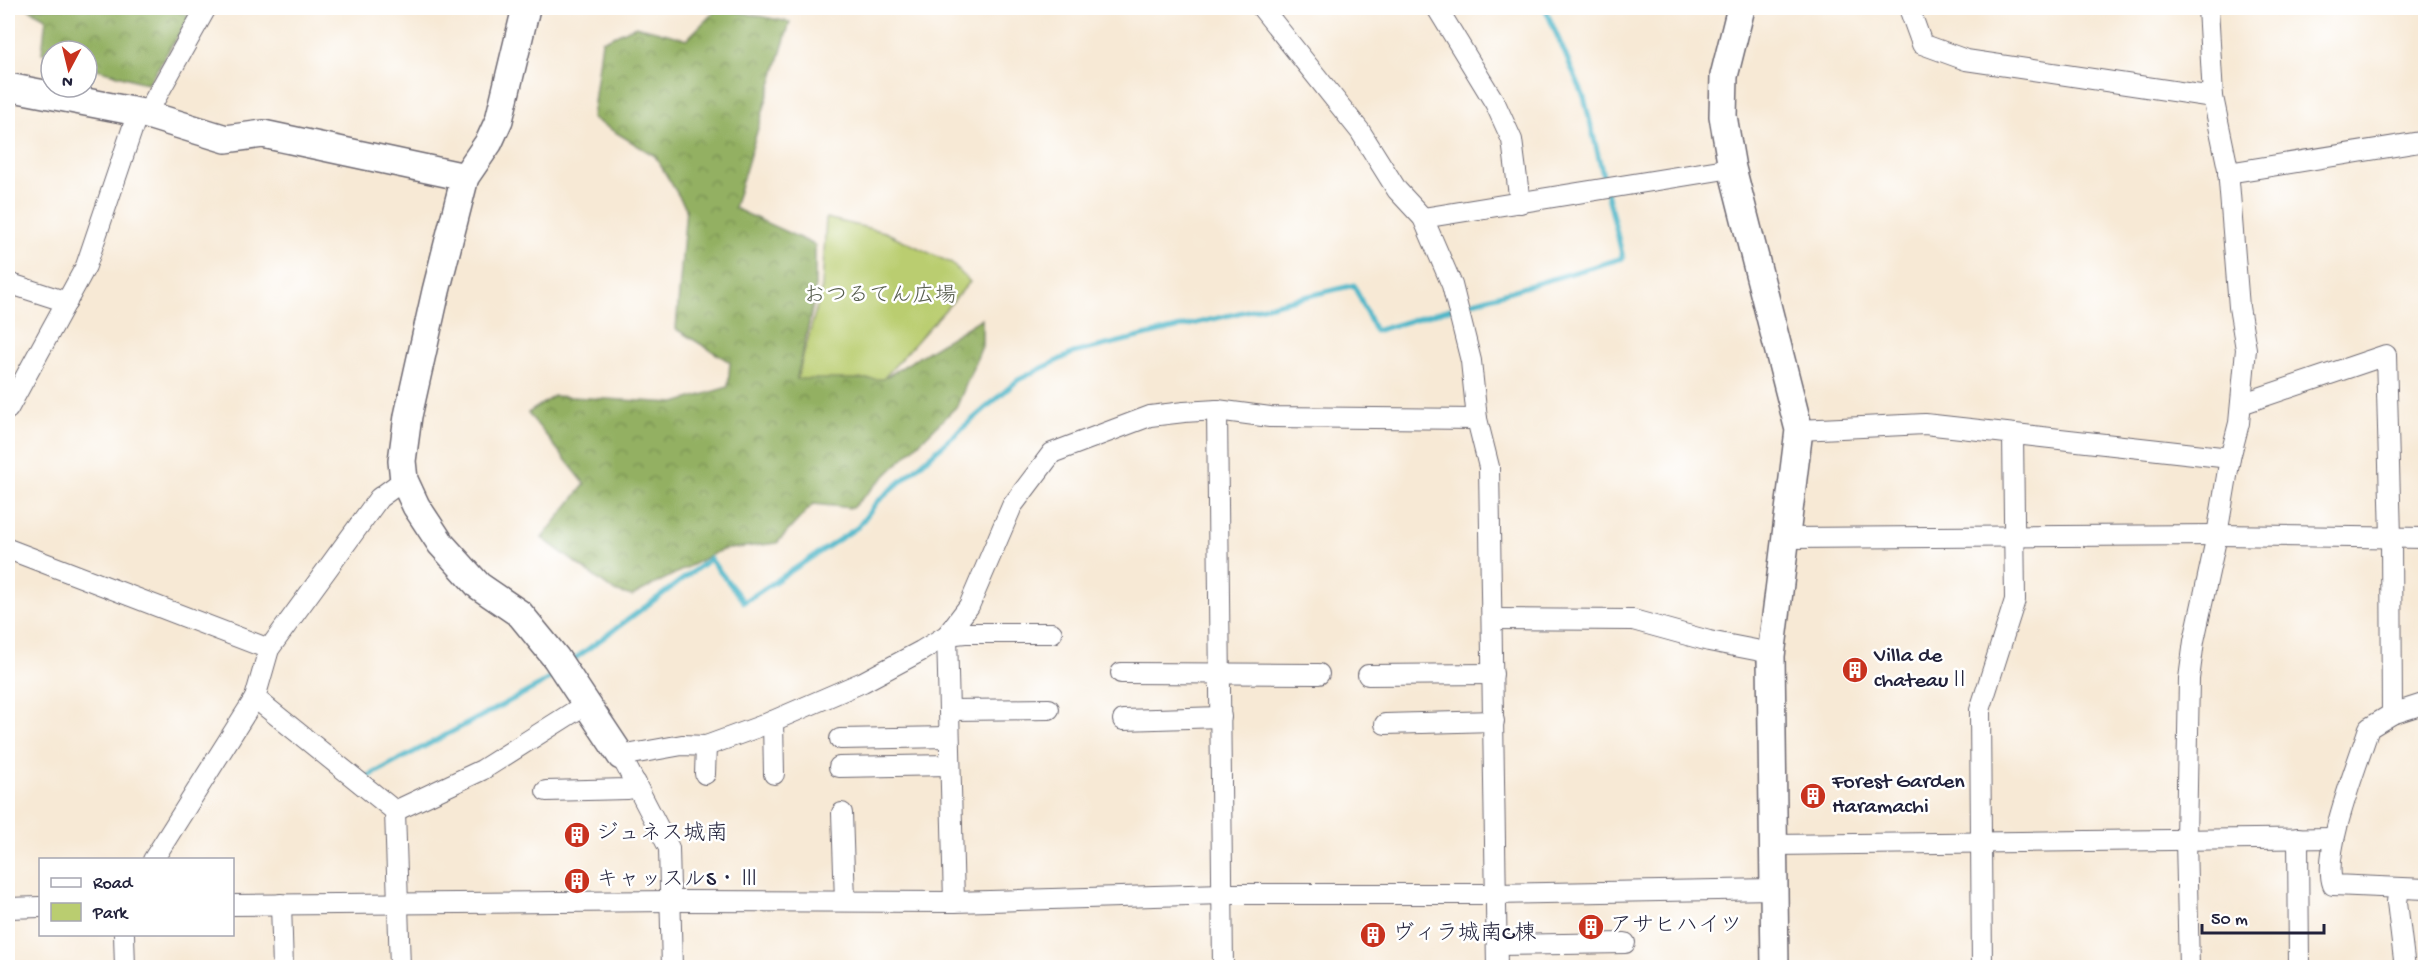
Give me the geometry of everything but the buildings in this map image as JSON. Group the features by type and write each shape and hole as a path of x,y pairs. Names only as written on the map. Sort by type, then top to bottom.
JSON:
{"street":[{"path":"8,409 86,266 142,114 206,8"},
{"path":"526,8 499,120 489,142 465,177 408,416 402,461 404,480 416,506 441,544 479,586 520,614 556,658 621,756 636,783 669,848 672,968"},
{"path":"1262,8 1360,131 1397,190 1423,219 1452,285 1471,362 1477,419 1489,467 1497,968"},
{"path":"1437,8 1495,103 1512,140 1520,202"},
{"path":"1741,8 1724,76 1724,116 1732,168 1799,430 1771,653 1775,968"},
{"path":"1909,8 1922,44 1966,60 2213,97"},
{"path":"2189,968 2186,840 2189,679 2194,641 2217,535 2241,404 2246,349 2238,307 2228,173 2213,97 2208,8"},
{"path":"8,87 142,114 226,139 263,134 465,177"},
{"path":"2228,173 2426,141"},
{"path":"1423,219 1732,168"},
{"path":"8,283 67,302"},
{"path":"2241,404 2386,355 2391,537 2392,714"},
{"path":"621,756 682,745 706,746 773,721 863,682 947,635 969,606 1012,506 1052,453 1150,416 1217,410 1270,417 1477,419"},
{"path":"1217,410 1224,968"},
{"path":"1799,430 1925,424 2230,458"},
{"path":"1982,968 1980,710 2015,600 2013,434"},
{"path":"154,858 255,698 269,649 379,498 404,480"},
{"path":"1787,538 2217,535 2426,538"},
{"path":"8,549 269,649"},
{"path":"1493,619 1633,620 1709,641 1771,653"},
{"path":"947,635 1052,633"},
{"path":"947,635 954,902"},
{"path":"1121,673 1319,674"},
{"path":"1368,675 1493,674"},
{"path":"255,698 395,811 400,968"},
{"path":"2426,703 2392,714 2369,728 2334,838 2330,877 2332,885 2426,889"},
{"path":"395,811 482,770 586,704"},
{"path":"949,710 1048,709"},
{"path":"1123,720 1221,717"},
{"path":"773,721 774,774"},
{"path":"1385,724 1494,721"},
{"path":"840,739 949,737"},
{"path":"705,774 706,746"},
{"path":"839,767 950,765"},
{"path":"546,791 628,789 636,783"},
{"path":"842,813 845,901"},
{"path":"2298,838 2299,968"},
{"path":"1774,845 2334,838"},
{"path":"234,905 672,901 954,902 1223,894 1496,894 1774,889"},
{"path":"2399,889 2397,902 2404,968"},
{"path":"281,904 283,968"},
{"path":"8,908 39,907"},
{"path":"124,936 125,968"},
{"path":"1497,945 1625,943"}],"green space":[{"path":"27,8 170,8 190,16 148,84 99,70 99,39 44,39 46,18"},
{"path":"718,8 790,22 734,208 815,245 815,296 797,378 883,379 982,318 982,346 957,406 852,508 813,504 777,543 721,550 632,596 614,591 542,538 585,484 528,413 554,396 675,403 728,387 730,362 676,329 686,208 655,156 592,118 602,41 636,26 687,39"},
{"name":"おつるてん広場","path":"826,218 885,232 951,263 970,282 883,379 797,379 822,287"}],"waterway":[{"path":"569,663 710,559 744,602 858,527 877,502 1018,380 1073,353 1354,285 1375,331 1623,258 1584,97 1545,8"},
{"path":"367,777 551,677"}],"place":[{"name":"Villa de chateauⅡ","path":"1855,670"},
{"name":"Forest Garden Haramachi","path":"1813,796"},
{"name":"ジュネス城南","path":"577,835"},
{"name":"キャッスルS・Ⅲ","path":"577,881"},
{"name":"アサヒハイツ","path":"1591,927"},
{"name":"ヴィラ城南C棟","path":"1373,935"}]}
